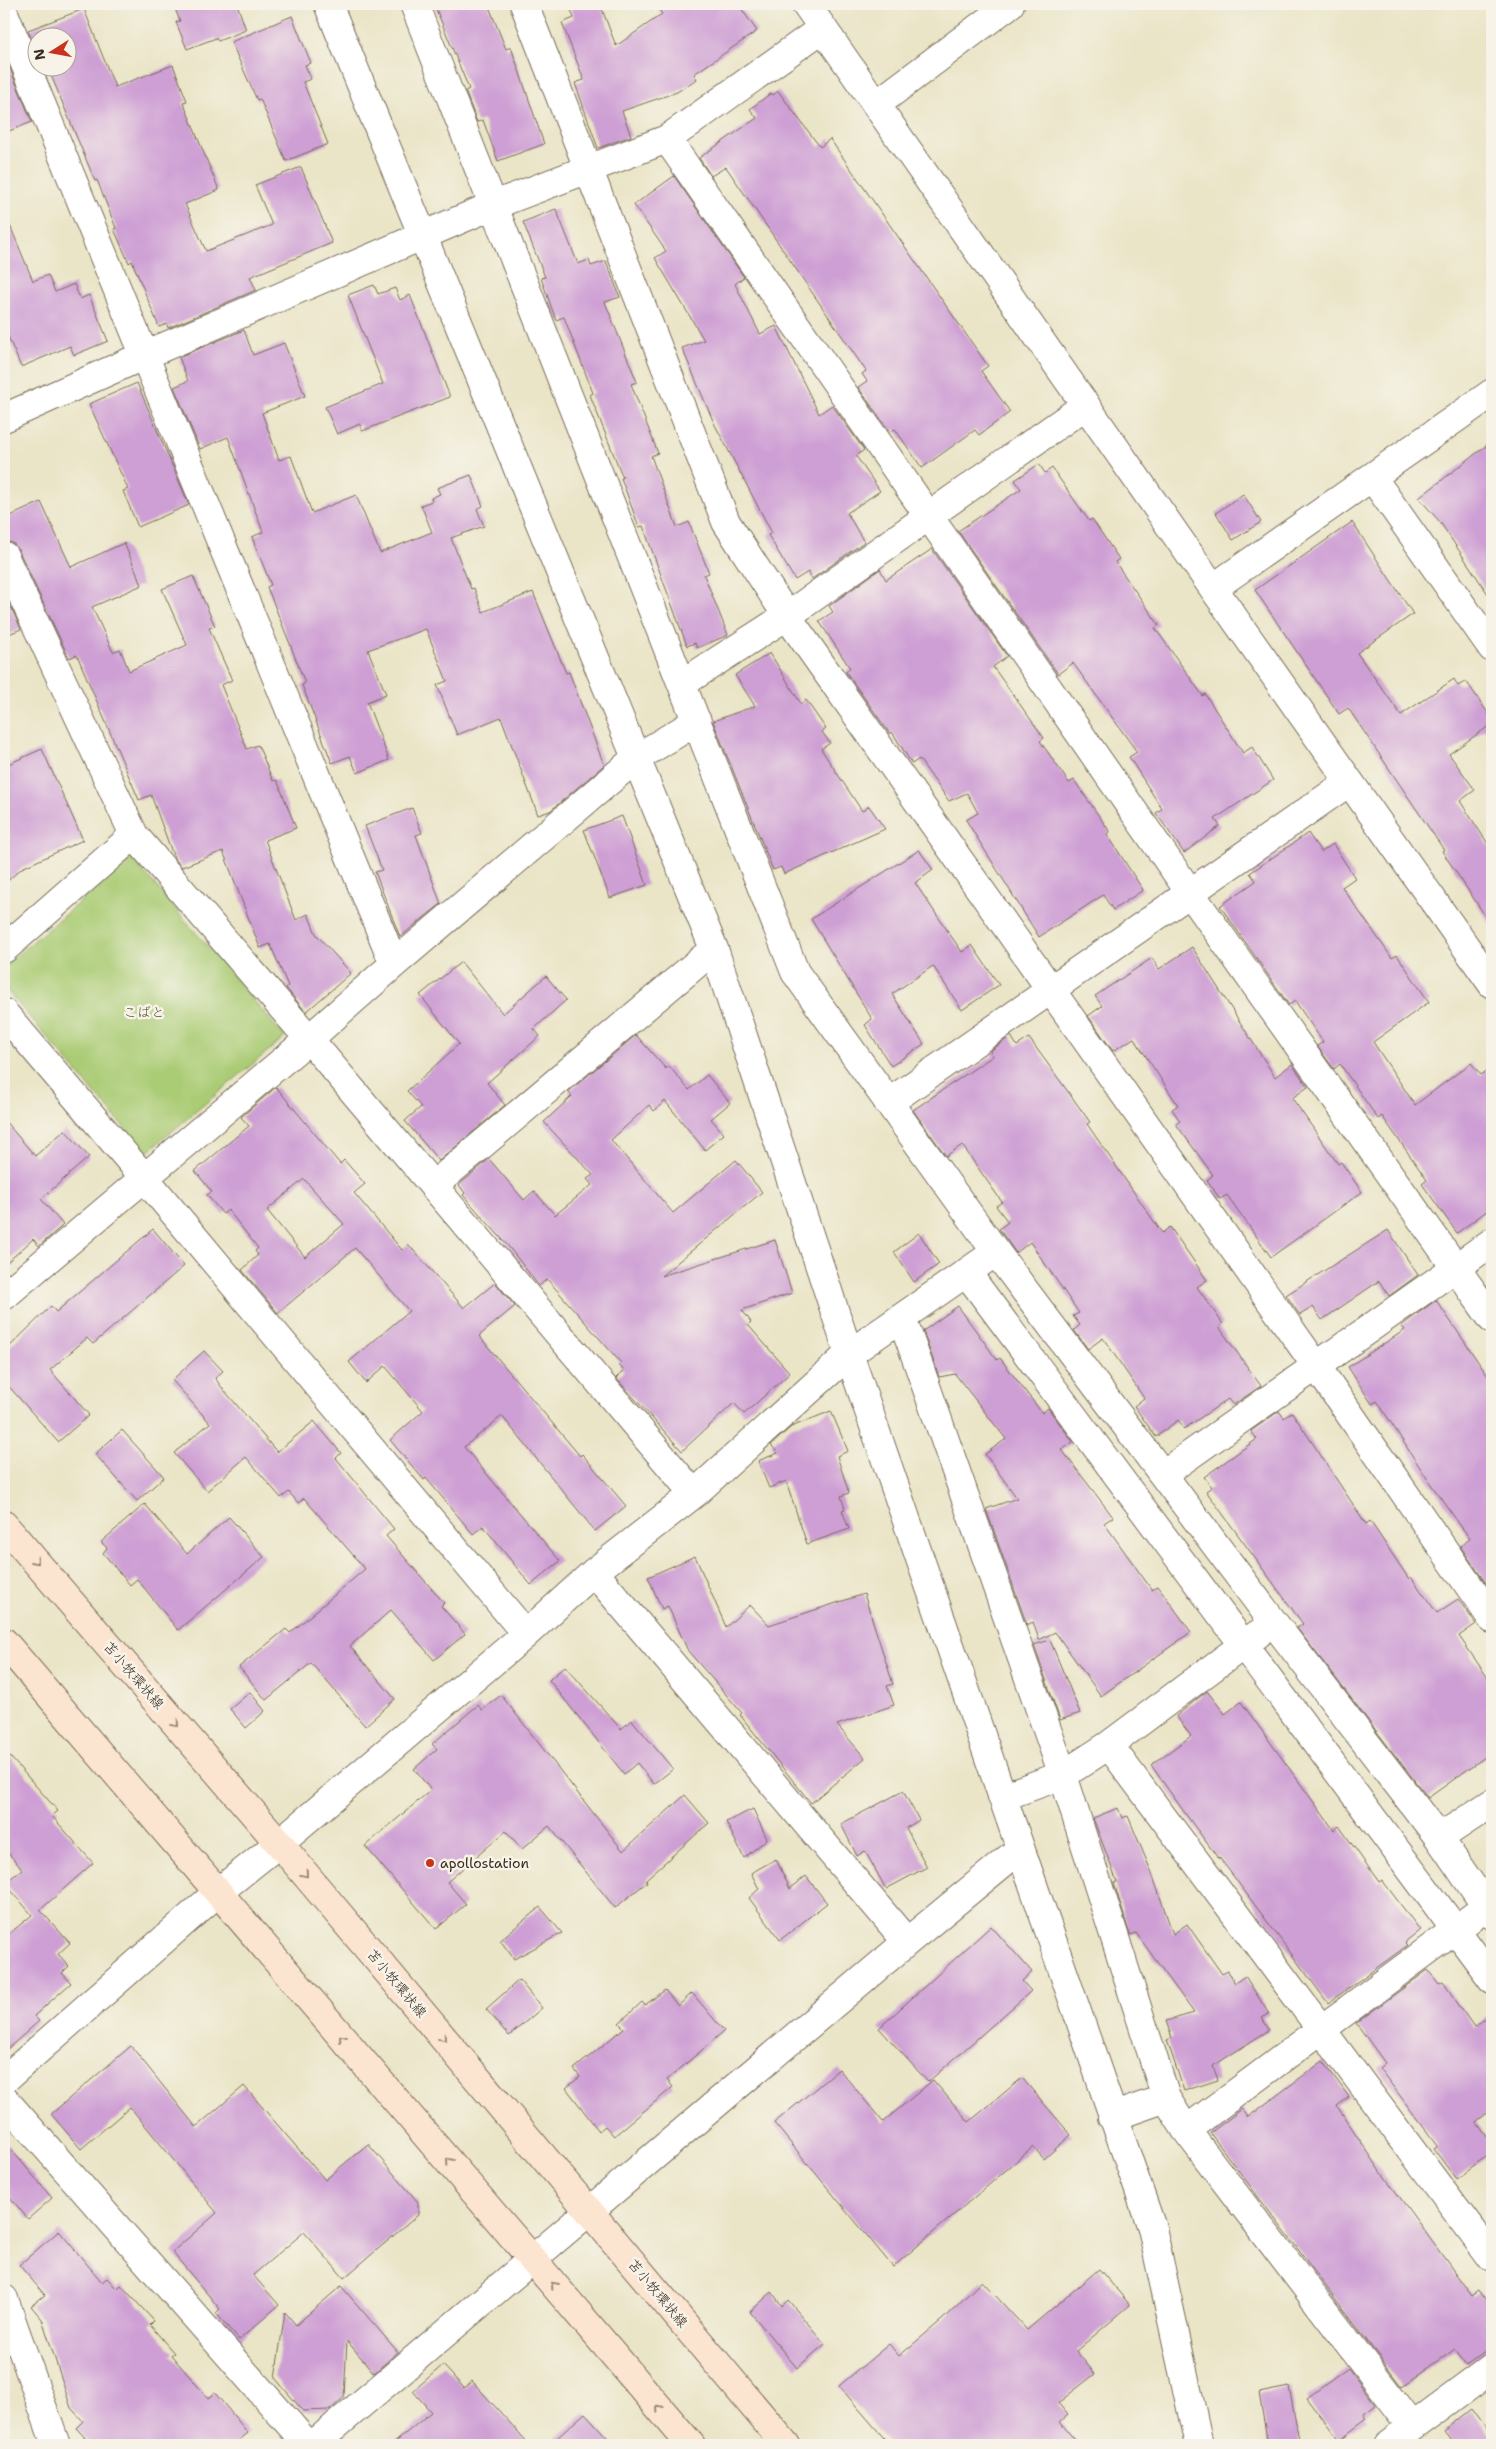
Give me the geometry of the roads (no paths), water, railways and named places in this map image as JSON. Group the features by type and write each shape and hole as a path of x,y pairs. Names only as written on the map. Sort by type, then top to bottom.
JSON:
{"main road":[{"name":"苫小牧環状線","path":"4,1525 279,1843 786,2445"},
{"path":"4,1642 216,1893 691,2445"}],"street":[{"path":"328,4 424,235 635,759 714,949 849,1354 1152,2228 1199,2445"},
{"path":"414,4 683,682 795,972 996,1252 1274,1623 1439,1838 1489,1911 1455,1930 1186,2130"},
{"path":"524,4 726,522 787,616 1317,1366 1492,1619"},
{"path":"806,4 1492,984"},
{"path":"877,104 1010,4"},
{"path":"4,13 394,964"},
{"path":"4,418 145,355 494,205 667,139 823,28"},
{"path":"667,139 1192,894 1492,1318"},
{"path":"1213,588 1492,393"},
{"path":"683,682 787,616 1086,405"},
{"path":"1372,477 1492,648"},
{"path":"4,556 134,835 694,1494"},
{"path":"4,1296 144,1176 309,1039 394,964 635,759 697,721"},
{"path":"888,1103 1192,894 1350,782"},
{"path":"4,949 134,835"},
{"path":"434,1186 714,949"},
{"path":"4,1013 144,1176 526,1634"},
{"path":"1163,1474 1492,1242"},
{"path":"4,2080 216,1893 279,1843 526,1634 594,1572 694,1494 849,1354 996,1252"},
{"path":"966,1272 1492,1980"},
{"path":"902,1318 1063,1775 1166,2098 1186,2130 1412,2426"},
{"path":"594,1572 907,1942"},
{"path":"1002,1797 1063,1775 1109,1744 1274,1623"},
{"path":"1109,1744 1492,2258"},
{"path":"1439,1838 1492,1803"},
{"path":"313,2445 907,1942 1020,1849"},
{"path":"1112,2117 1166,2098"},
{"path":"4,2099 308,2445"},
{"path":"4,2299 56,2445"},
{"path":"1388,2445 1492,2368"}],"place":[{"name":"apollostation","path":"430,1863"}],"park label":[{"name":"こばと","path":"144,1012"}]}
